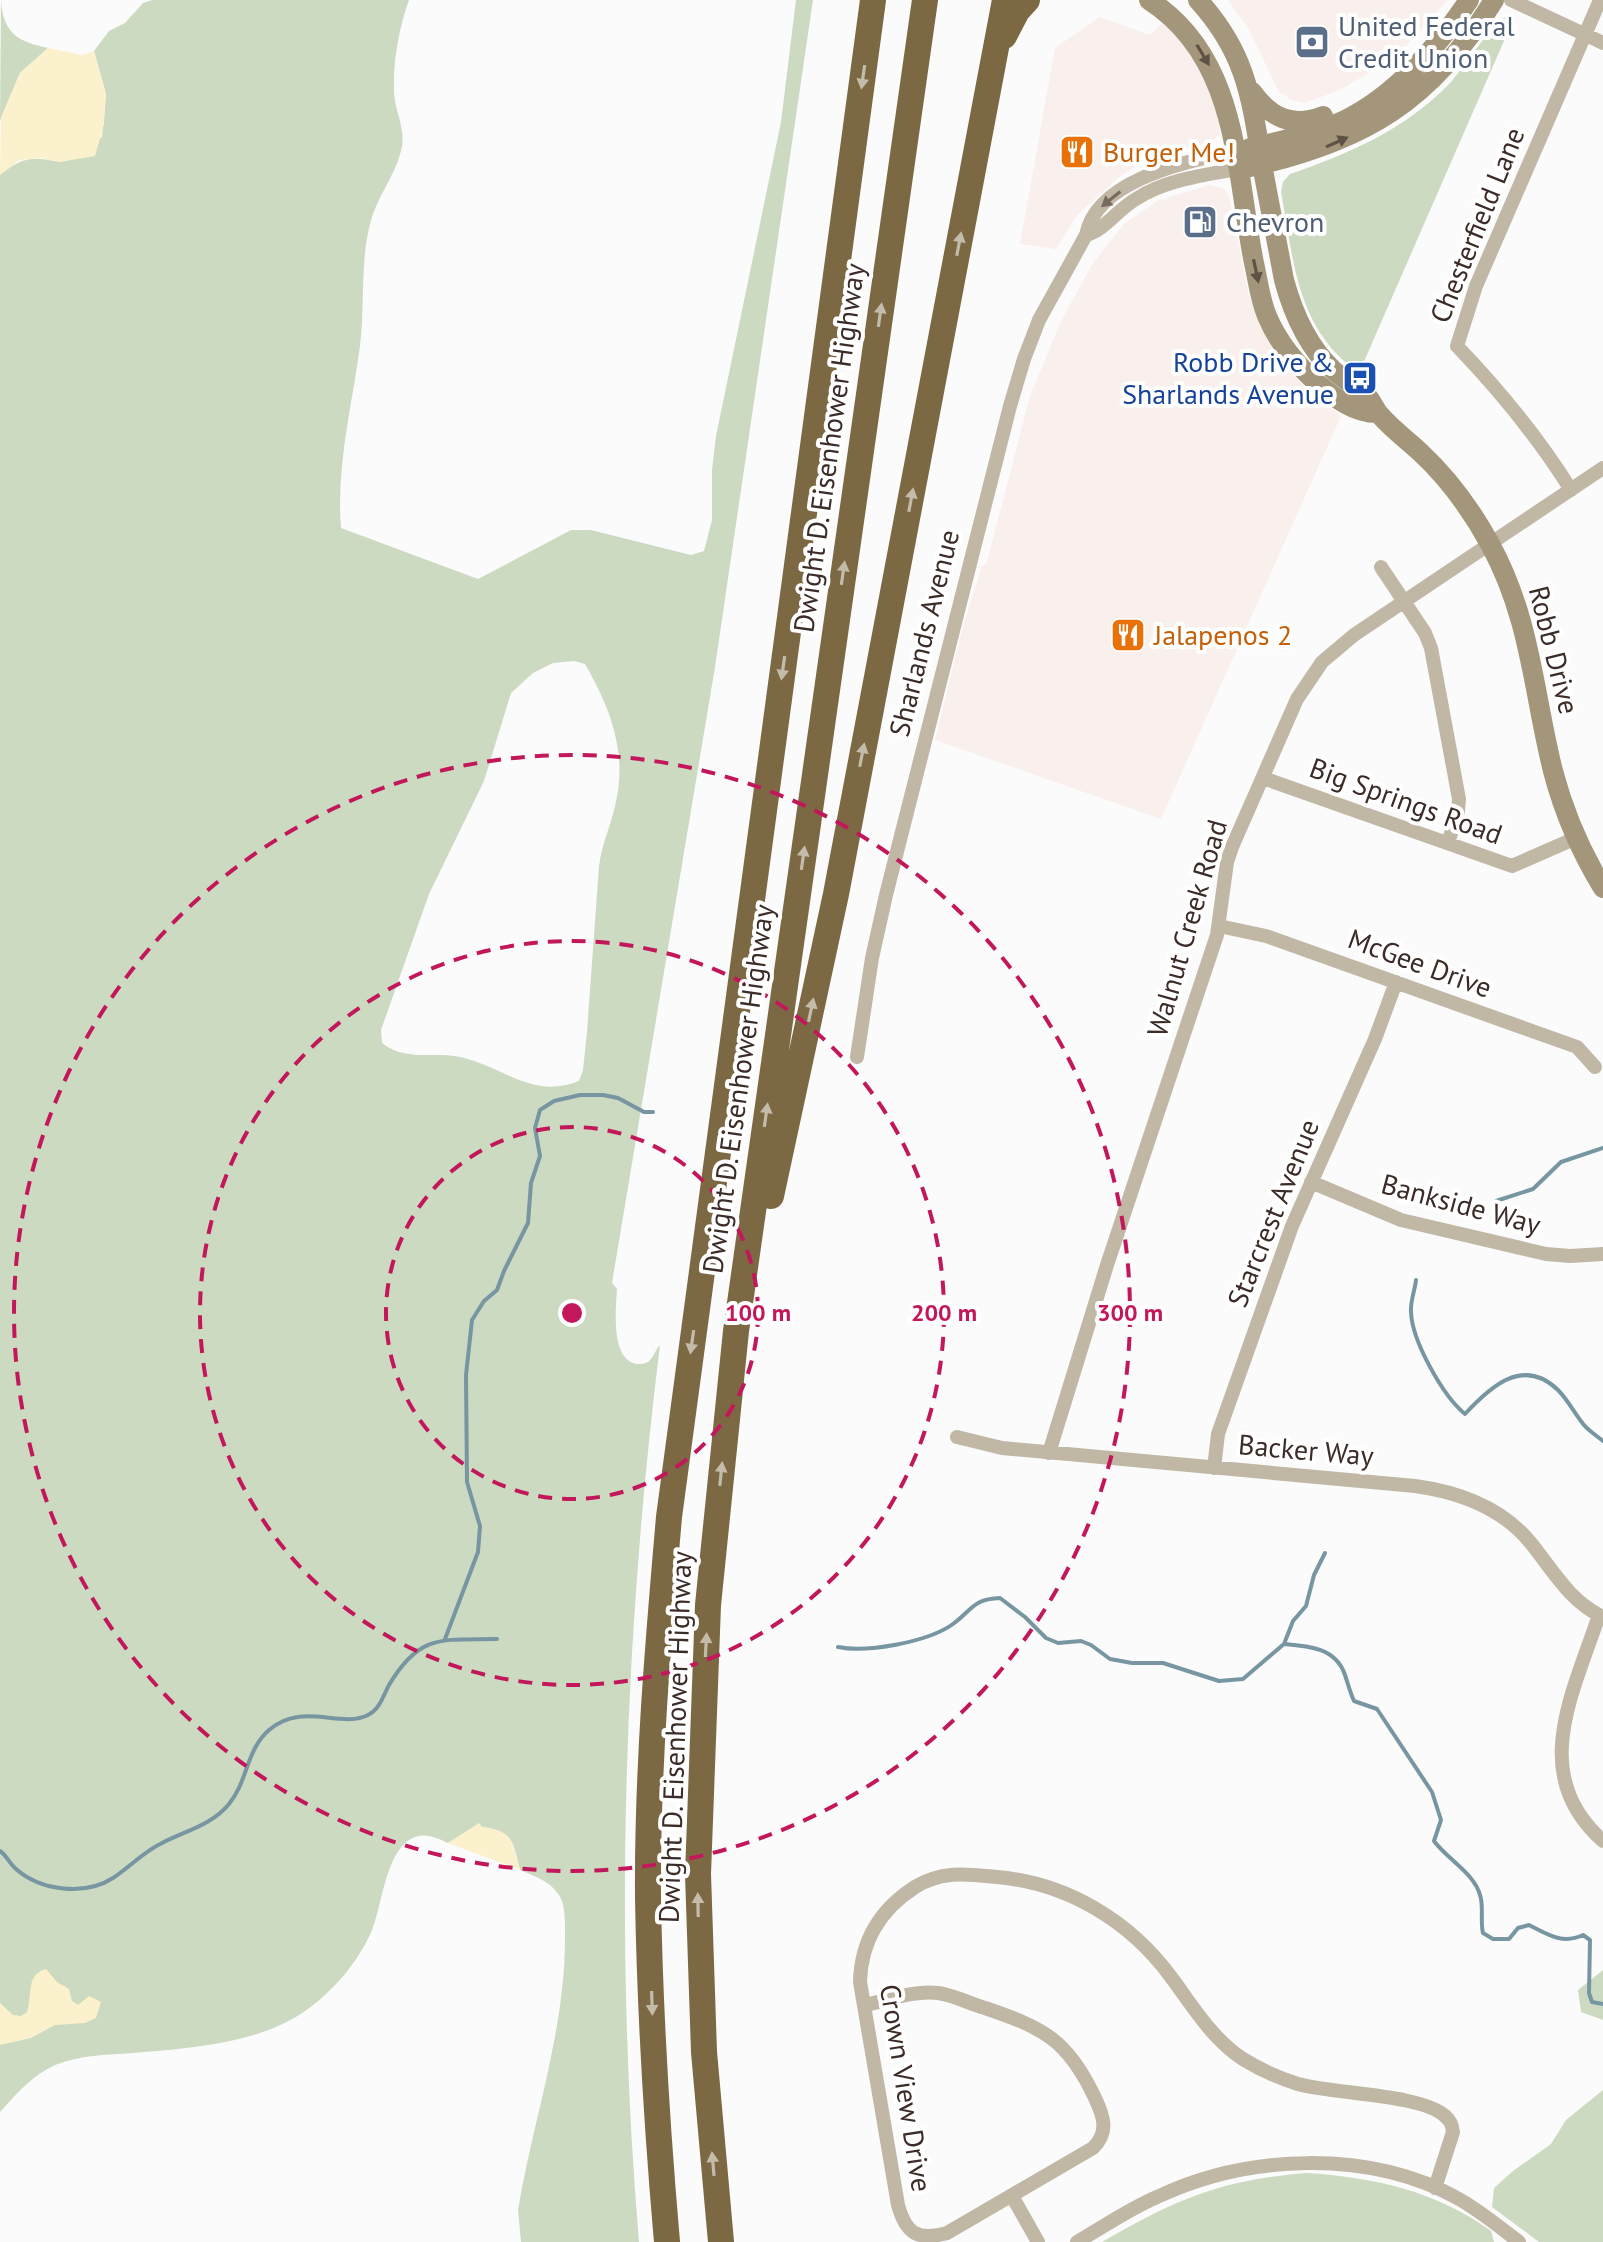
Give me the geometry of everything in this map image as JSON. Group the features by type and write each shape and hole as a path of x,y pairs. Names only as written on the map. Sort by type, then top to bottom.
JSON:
{"highway":[{"name":"Dwight D. Eisenhower Highway","path":"667,2242 659,2150 648,1896 651,1767 668,1531 873,0"},
{"name":"Dwight D. Eisenhower Highway","path":"721,2242 704,2052 698,1905 698,1812 708,1605 736,1331 925,0"},
{"path":"736,1331 764,1229 836,894 1005,0"},
{"path":"991,73 1005,35 1017,11 1027,0"}],"main road":[{"name":"Robb Drive","path":"1149,0 1170,14 1205,56 1222,94 1262,302 1278,338 1302,369 1326,391 1353,409 1377,413"},
{"name":"Robb Drive","path":"1198,0 1217,21 1250,89 1284,280 1292,308 1314,350 1332,369 1366,395 1377,413 1423,454 1448,483 1490,544 1519,609 1529,644 1553,772 1576,838 1603,888"},
{"name":"Sharlands Avenue","path":"1261,155 1344,120 1365,107 1399,81 1441,40 1469,0"},
{"name":"Sharlands Avenue","path":"1236,160 1320,149 1388,114 1443,69 1494,0"},
{"path":"1250,89 1272,114 1296,122 1323,116 1399,81"}],"street":[{"path":"1511,0 1603,43"},
{"name":"Chesterfield Lane","path":"1571,490 1493,383 1457,346 1476,286 1600,0"},
{"name":"Sharlands Avenue","path":"857,1057 872,958 886,895 1010,406 1039,320 1098,209 1134,182 1173,166 1236,160"},
{"name":"Walnut Creek Road","path":"1049,1453 1219,926 1227,862 1297,699 1322,662 1354,635 1603,468"},
{"path":"1381,567 1431,648 1456,783 1458,811 1448,843"},
{"name":"Big Springs Road","path":"1263,778 1512,866 1576,838"},
{"name":"McGee Drive","path":"1219,926 1266,936 1577,1047 1595,1067"},
{"name":"Starcrest Avenue","path":"1214,1468 1218,1434 1292,1226 1375,1039 1396,982"},
{"name":"Bankside Way","path":"1311,1182 1401,1220 1546,1254 1603,1254"},
{"name":"Backer Way","path":"957,1437 1002,1448 1415,1486 1462,1497 1493,1511 1518,1529 1572,1597 1601,1616"},
{"path":"1601,1616 1564,1722 1560,1759 1562,1776 1574,1806 1591,1831 1603,1841"},
{"name":"Crown View Drive","path":"1012,2196 947,2233 927,2237 917,2235 905,2225 898,2205 861,1968 873,1929 892,1905 933,1877 963,1873 1005,1877 1060,1890 1097,1909 1139,1941 1156,1957 1211,2030 1241,2057 1300,2085 1396,2100 1443,2114 1451,2123 1453,2132 1435,2188"},
{"path":"865,2005 939,1993 1035,2026 1061,2045 1075,2061 1102,2113 1104,2123 1100,2142 1093,2148 1012,2196 1038,2242"},
{"path":"1077,2242 1155,2197 1214,2175 1244,2168 1299,2163 1377,2170 1435,2188 1470,2206 1519,2242"}],"shaded area":[{"path":"1228,0 1448,0 1396,57 1340,90 1305,103 1279,92 1249,30"},
{"path":"1100,17 1150,35 1164,21 1203,71 1218,116 1220,136 1203,147 1163,150 1119,177 1077,215 1056,249 1020,244 1055,48"},
{"path":"1209,185 1223,188 1229,196 1248,292 1267,339 1299,382 1341,416 1161,819 935,740 964,623 982,566 987,562 1030,396 1062,319 1093,263 1124,224 1157,201"}],"green space":[{"path":"1,0 5,21 14,34 28,43 48,48 20,73 0,121"},
{"path":"152,0 409,0 397,45 394,79 401,151 373,214 367,239 360,346 343,459 341,528 478,579 571,530 591,530 691,555 704,551 712,520 716,436 781,122 796,0 813,0 715,667 612,1283 617,1289 616,1332 622,1353 628,1360 643,1364 651,1359 660,1345 638,1569 626,1794 627,2018 639,2242 521,2242 518,2210 560,2008 564,1973 564,1912 562,1901 552,1887 520,1870 513,1845 506,1835 479,1824 448,1843 430,1836 419,1836 399,1850 387,1876 372,1930 360,1953 328,1993 289,2021 224,2042 64,2062 32,2080 0,2112 0,175 28,160 60,162 102,137 106,94 94,51 109,31 125,23 143,3","holes":["574,661 585,664 615,732 619,787 599,866 587,1032 579,1081 547,1087 518,1080 460,1057 410,1054 391,1049 382,1043 381,1030 429,894 484,781 511,693 533,673 553,663"]},
{"path":"1505,17 1514,18 1359,373 1338,355 1310,315 1295,268 1281,192 1283,182 1290,174 1355,149 1415,114 1450,83 1493,27"},
{"path":"1603,1970 1603,2020 1581,2012 1578,1990"},
{"path":"1603,2090 1603,2242 1539,2242 1492,2207 1494,2188 1551,2144 1566,2120"},
{"path":"1307,2173 1356,2178 1426,2196 1491,2231 1494,2242 1102,2242 1153,2214 1200,2194 1249,2181"}],"sand":[{"path":"48,48 82,55 94,51 106,94 104,124 95,156 60,162 42,158 19,160 0,175 1,117 20,73"},
{"path":"479,1823 482,1827 506,1835 520,1870 448,1843"},
{"path":"46,1969 57,1982 69,1989 72,2001 78,2005 89,1996 101,2002 96,2018 85,2023 55,2025 31,2038 0,2045 0,2003 13,2015 21,2016 27,2012 32,1981"}],"waterway":[{"path":"445,1639 478,1552 480,1526 467,1482 466,1375 472,1320 484,1301 497,1290 528,1223 531,1183 540,1156 535,1128 540,1110 554,1101 580,1095 603,1095 618,1098 644,1112 653,1112"},
{"path":"1496,1201 1533,1189 1561,1162 1603,1148"},
{"path":"1416,1280 1411,1308 1417,1338 1447,1395 1465,1414 1485,1394 1508,1379 1532,1376 1545,1380 1558,1390 1584,1425 1603,1441"},
{"path":"1284,1644 1293,1621 1306,1606 1314,1575 1325,1553"},
{"path":"838,1647 865,1648 913,1641 953,1624 978,1603 1000,1598 1046,1638 1058,1643 1081,1641 1110,1659 1163,1663 1219,1681 1243,1679 1284,1644 1320,1650 1341,1666 1354,1701 1377,1709 1432,1792 1441,1820 1434,1841 1477,1887 1481,1899 1483,1933 1493,1939 1509,1939 1518,1928 1529,1925 1561,1939 1583,1935 1590,1940 1589,1993 1592,2002 1603,2004"},
{"path":"0,1851 26,1876 50,1886 77,1889 102,1884 155,1847 222,1811 235,1795 251,1756 269,1730 295,1717 346,1719 368,1715 378,1706 400,1668 422,1648 447,1640 497,1639"}],"place":[{"name":"United Federal Credit Union","path":"1312,42"},
{"name":"Burger Me!","path":"1077,152"},
{"name":"Chevron","path":"1200,222"},
{"name":"Robb Drive & Sharlands Avenue","path":"1360,378"},
{"name":"Jalapenos 2","path":"1128,635"}]}
